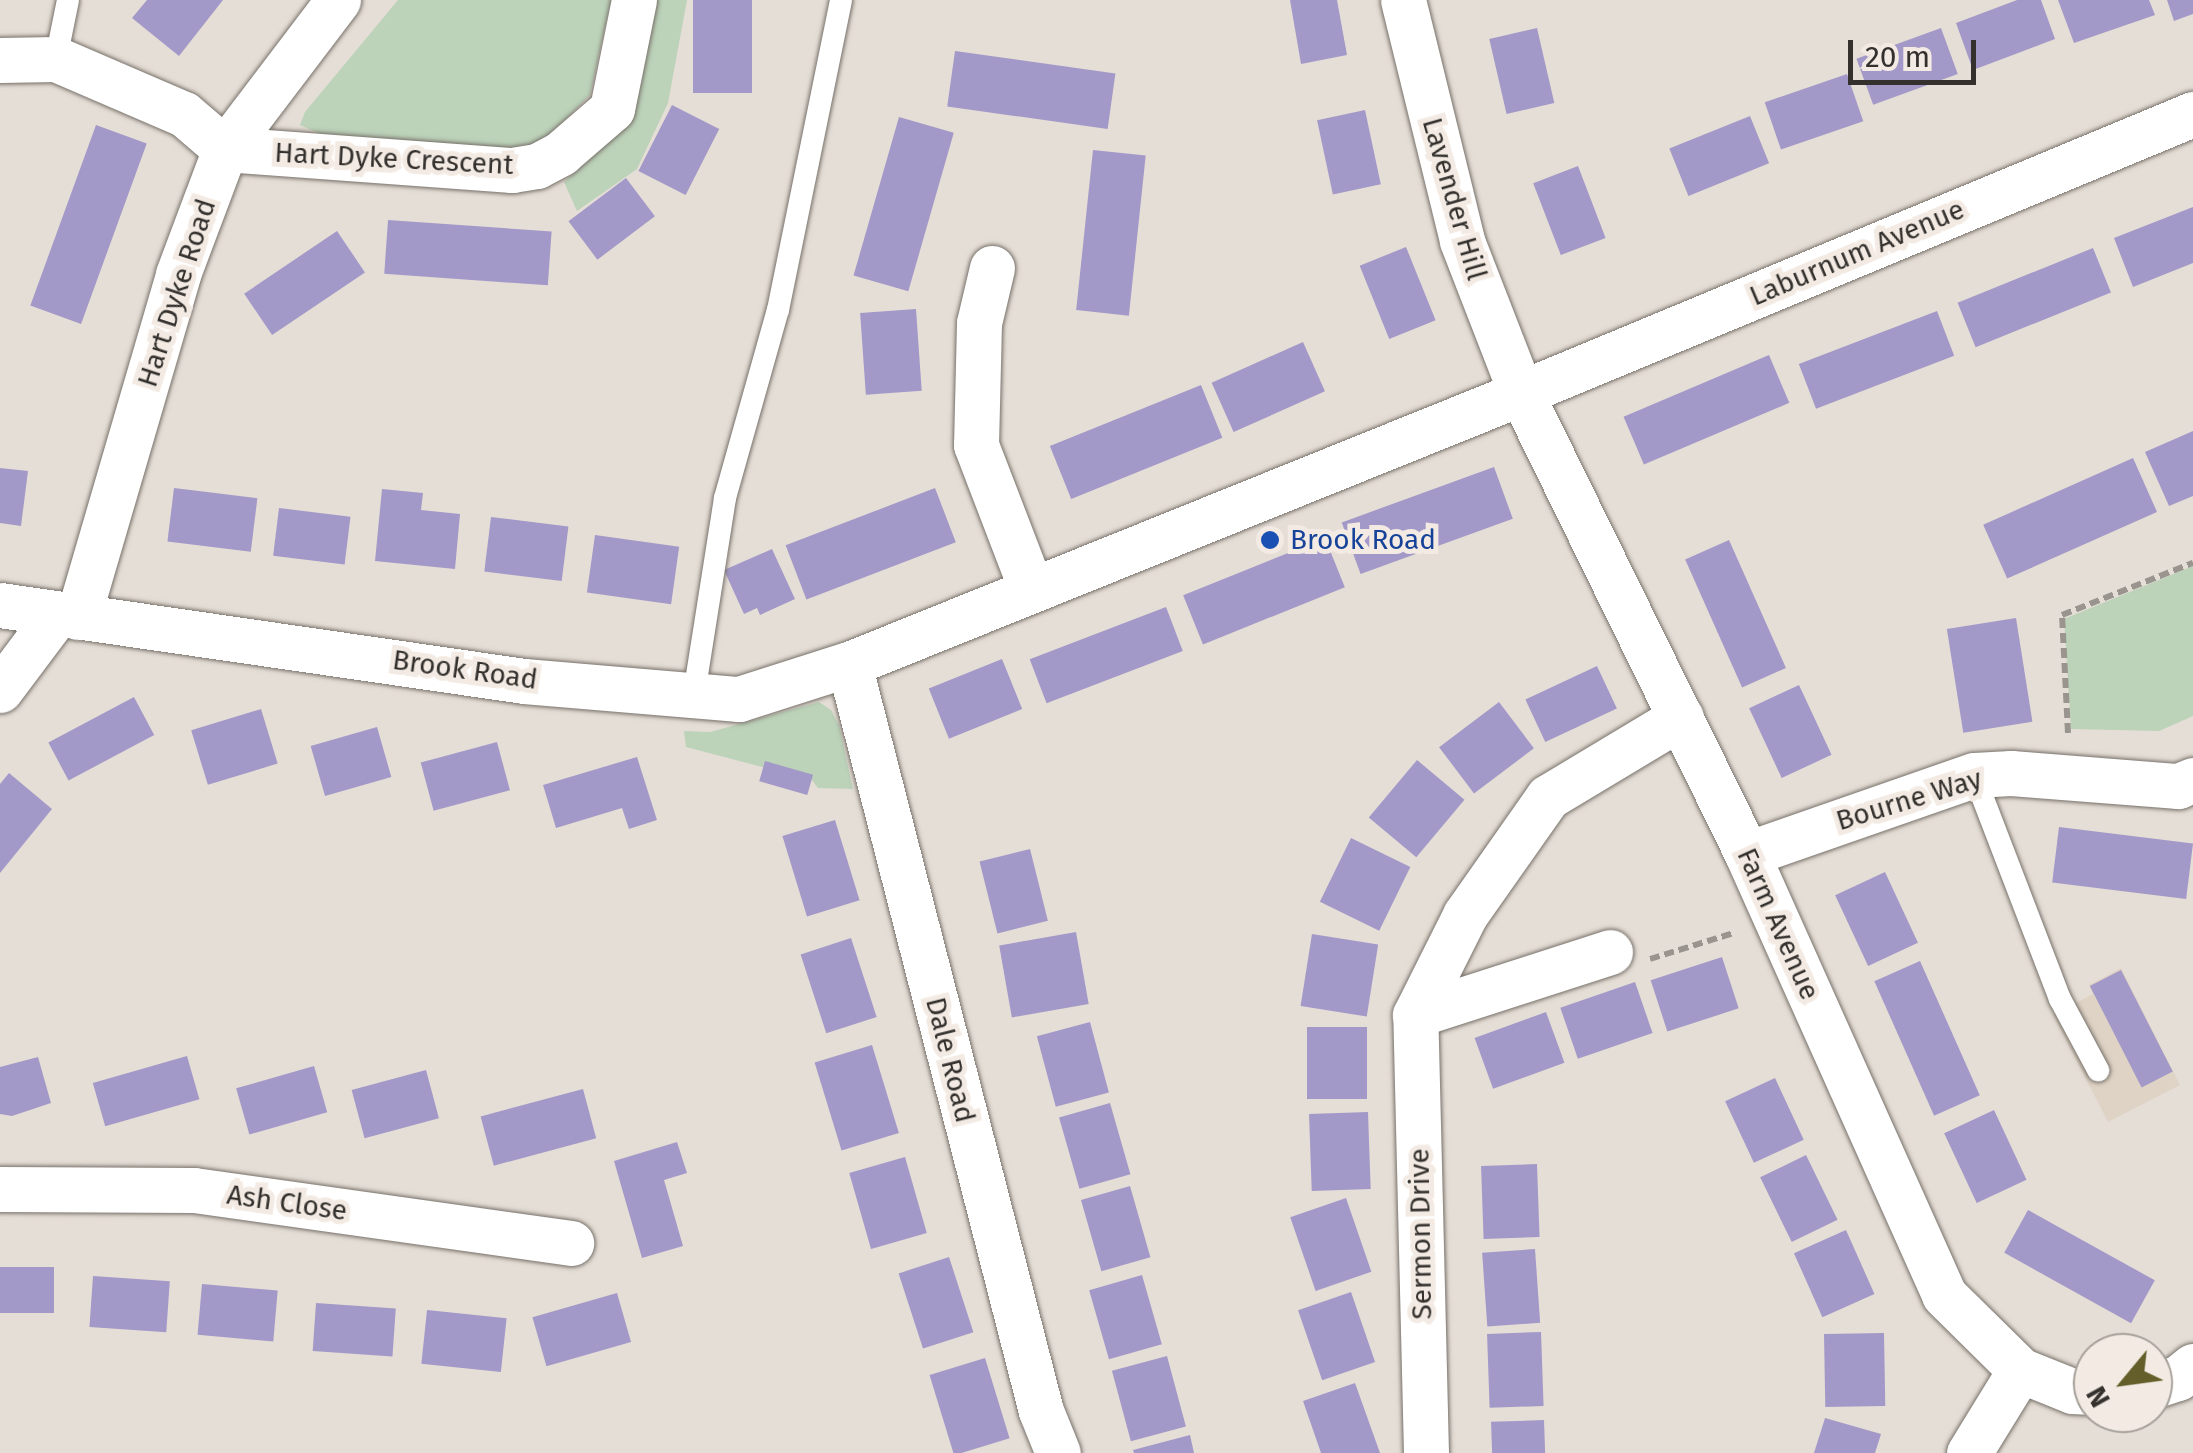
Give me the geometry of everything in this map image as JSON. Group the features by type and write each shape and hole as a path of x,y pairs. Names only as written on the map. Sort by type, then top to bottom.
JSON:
{"street":[{"name":"Hart Dyke Road","path":"67,616 178,274 225,149 338,0"},
{"name":"Hart Dyke Crescent","path":"225,149 512,170 537,166 561,153 612,108 634,0"},
{"name":"Lavender Hill","path":"1402,0 1462,241 1521,393"},
{"path":"0,60 56,59 184,114 225,149"},
{"name":"Laburnum Avenue","path":"1521,393 2193,114"},
{"path":"992,268 979,323 976,445 1032,588"},
{"name":"Brook Road","path":"0,605 524,681 739,699 849,664 1521,393"},
{"name":"Farm Avenue","path":"1521,393 1747,854 1944,1294 2020,1370 2073,1391"},
{"path":"0,690 67,616"},
{"name":"Dale Road","path":"849,664 1040,1411 1058,1453"},
{"name":"Sermon Drive","path":"1426,1453 1415,1015 1465,915 1548,797 1681,718"},
{"name":"Bourne Way","path":"1747,854 1974,775 2071,776 2178,786 2193,780"},
{"path":"1415,1015 1610,952"},
{"name":"Ash Close","path":"0,1189 194,1190 571,1244"},
{"path":"1968,1453 2020,1370"}],"lane":[{"path":"56,59 68,0"},
{"path":"694,694 725,498 778,310 841,0"},
{"path":"1974,775 2060,1000 2098,1070"}],"path":[{"path":"2071,776 2062,616 2193,563"},
{"path":"1610,952 1614,970 1775,921"}],"shaded area":[{"path":"2121,968 2180,1085 2108,1122 2053,1015 2093,994 2089,985"}],"green space":[{"path":"398,0 611,0 590,95 551,134 527,147 503,151 325,136 300,125 305,112"},
{"path":"656,0 687,0 668,103 637,169 577,211 564,182 628,122"},
{"path":"2193,566 2193,716 2159,731 2071,729 2064,619"},
{"path":"819,702 831,710 839,725 853,789 818,788 812,780 686,747 684,731 710,732"}],"building":[{"path":"147,0 223,0 179,56 132,18"},
{"path":"693,0 752,0 752,93 693,93"},
{"path":"1290,0 1337,0 1347,55 1301,64"},
{"path":"2017,0 2041,0 2055,39 1973,70 1956,23"},
{"path":"2058,0 2149,0 2155,15 2074,43"},
{"path":"2167,0 2193,0 2193,14 2174,21"},
{"path":"1537,28 1554,103 1507,114 1489,39"},
{"path":"1941,28 1958,74 1873,105 1856,59"},
{"path":"955,51 1115,74 1108,129 947,106"},
{"path":"1847,74 1863,121 1781,150 1765,102"},
{"path":"672,105 719,129 686,195 638,171"},
{"path":"1365,110 1381,184 1333,195 1317,120"},
{"path":"1750,116 1769,163 1688,196 1669,149"},
{"path":"899,117 954,133 908,291 854,276"},
{"path":"96,125 147,143 81,324 30,305"},
{"path":"1093,150 1146,156 1129,316 1076,310"},
{"path":"1578,166 1606,238 1561,255 1533,183"},
{"path":"626,178 655,216 597,260 568,221"},
{"path":"2193,207 2193,263 2133,287 2114,238"},
{"path":"388,220 552,231 548,285 384,274"},
{"path":"337,231 365,272 272,335 244,294"},
{"path":"1406,247 1436,320 1389,339 1360,266"},
{"path":"2093,248 2111,293 1976,347 1958,303"},
{"path":"916,309 922,391 866,395 860,313"},
{"path":"1937,311 1954,356 1816,409 1799,364"},
{"path":"1303,342 1325,391 1234,432 1212,383"},
{"path":"1769,355 1789,403 1644,465 1624,417"},
{"path":"1201,385 1222,438 1071,499 1050,446"},
{"path":"2193,431 2193,496 2169,506 2145,452"},
{"path":"2133,458 2157,512 2007,579 1983,525"},
{"path":"1494,467 1513,519 1361,574 1342,522"},
{"path":"0,468 28,471 21,526 0,523"},
{"path":"174,488 257,498 251,552 167,542"},
{"path":"935,488 956,542 806,599 786,545"},
{"path":"382,489 423,493 421,510 460,514 455,569 375,561"},
{"path":"279,508 350,517 345,564 273,556"},
{"path":"491,517 568,527 562,581 484,572"},
{"path":"595,535 679,547 671,604 587,592"},
{"path":"1325,538 1345,587 1203,644 1183,595"},
{"path":"1729,540 1786,668 1742,687 1685,560"},
{"path":"772,549 795,599 760,615 757,608 744,614 724,570"},
{"path":"1166,607 1183,651 1047,703 1030,659"},
{"path":"2016,618 2032,722 1963,733 1947,629"},
{"path":"1002,659 1022,709 949,739 929,689"},
{"path":"1597,666 1617,709 1545,742 1525,699"},
{"path":"1799,685 1832,755 1782,778 1749,708"},
{"path":"134,697 154,735 69,781 48,743"},
{"path":"1499,702 1534,748 1474,793 1439,747"},
{"path":"261,709 278,764 208,785 191,730"},
{"path":"377,727 391,777 325,796 311,746"},
{"path":"497,742 510,790 434,811 421,762"},
{"path":"637,757 657,820 629,829 622,808 556,828 543,785"},
{"path":"1417,760 1464,800 1416,857 1369,817"},
{"path":"765,761 813,775 807,795 759,781"},
{"path":"9,773 52,809 0,873 0,784"},
{"path":"835,820 860,900 807,916 782,836"},
{"path":"2059,827 2193,843 2186,899 2052,883"},
{"path":"1351,838 1410,867 1379,931 1320,902"},
{"path":"1030,849 1048,921 997,933 980,862"},
{"path":"1885,872 1918,943 1868,966 1835,895"},
{"path":"1076,932 1089,1004 1012,1017 999,946"},
{"path":"1312,934 1378,944 1367,1017 1301,1006"},
{"path":"851,938 877,1017 826,1033 801,954"},
{"path":"1722,957 1739,1008 1667,1032 1651,980"},
{"path":"1920,961 1980,1095 1934,1116 1874,981"},
{"path":"2121,970 2173,1072 2142,1087 2090,986"},
{"path":"1635,982 1653,1033 1578,1059 1560,1008"},
{"path":"1546,1012 1564,1063 1493,1089 1475,1038"},
{"path":"1090,1022 1109,1093 1056,1107 1037,1036"},
{"path":"1307,1027 1367,1027 1367,1099 1307,1099"},
{"path":"872,1045 899,1133 842,1151 815,1063"},
{"path":"187,1056 199,1099 105,1126 93,1083"},
{"path":"38,1057 51,1103 12,1116 0,1114 0,1067"},
{"path":"314,1066 327,1112 249,1134 236,1088"},
{"path":"426,1070 439,1118 365,1138 352,1090"},
{"path":"1775,1078 1804,1140 1754,1163 1725,1101"},
{"path":"583,1089 596,1138 494,1166 481,1116"},
{"path":"1110,1103 1130,1174 1079,1189 1059,1118"},
{"path":"1994,1110 2027,1180 1977,1203 1944,1133"},
{"path":"1368,1112 1371,1189 1312,1191 1309,1114"},
{"path":"677,1142 687,1173 664,1180 683,1246 642,1258 614,1161"},
{"path":"1806,1155 1838,1220 1792,1242 1760,1177"},
{"path":"905,1157 927,1233 871,1249 849,1173"},
{"path":"1537,1164 1540,1237 1484,1239 1481,1166"},
{"path":"1130,1186 1150,1257 1101,1271 1081,1200"},
{"path":"1346,1198 1371,1272 1316,1291 1290,1217"},
{"path":"2028,1210 2155,1280 2131,1323 2004,1253"},
{"path":"1846,1230 1874,1294 1822,1317 1794,1253"},
{"path":"1535,1249 1540,1323 1487,1327 1482,1253"},
{"path":"949,1257 973,1332 923,1349 899,1273"},
{"path":"0,1267 54,1267 54,1313 0,1313"},
{"path":"1142,1275 1162,1344 1109,1359 1089,1290"},
{"path":"93,1276 170,1281 166,1332 89,1327"},
{"path":"202,1284 278,1291 273,1341 198,1335"},
{"path":"1351,1292 1375,1362 1322,1380 1298,1310"},
{"path":"617,1293 631,1342 546,1366 532,1317"},
{"path":"316,1303 396,1309 392,1356 313,1351"},
{"path":"427,1310 507,1318 501,1372 421,1364"},
{"path":"1541,1332 1544,1406 1490,1408 1487,1334"},
{"path":"1884,1333 1885,1406 1825,1407 1824,1334"},
{"path":"1167,1356 1186,1427 1131,1441 1112,1371"},
{"path":"985,1358 1010,1438 953,1453 930,1375"},
{"path":"1355,1383 1380,1453 1321,1453 1303,1401"},
{"path":"1825,1418 1881,1434 1875,1453 1814,1453"},
{"path":"1544,1420 1545,1453 1492,1453 1491,1422"},
{"path":"1190,1435 1194,1453 1133,1450"}],"place":[{"name":"Brook Road","path":"1270,540"}]}
